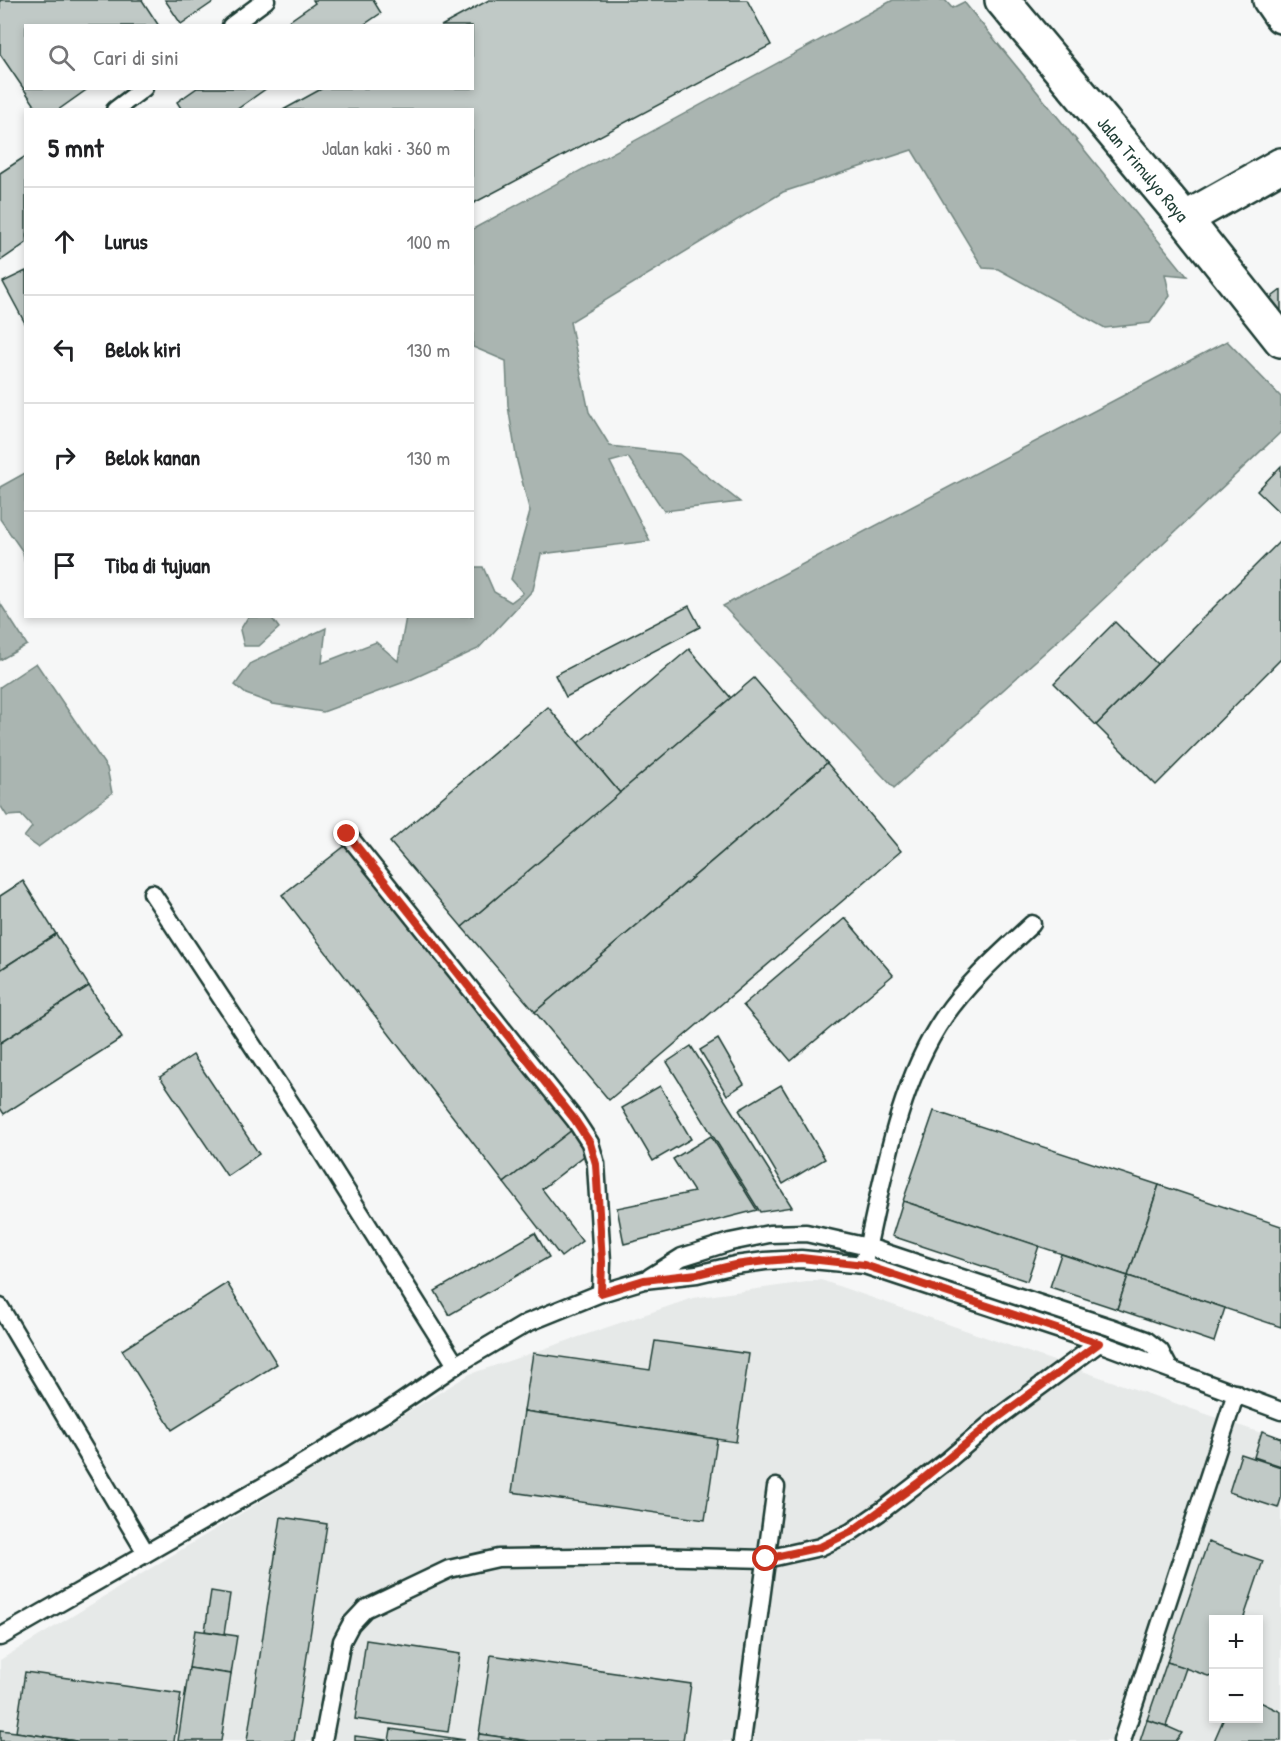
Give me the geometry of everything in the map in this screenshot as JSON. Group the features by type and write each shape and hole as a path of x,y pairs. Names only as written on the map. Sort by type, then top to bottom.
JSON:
{"street":[{"name":"Jalan Trimulyo Raya","path":"1002,0 1185,219 1281,340"},
{"path":"1270,0 1281,16"},
{"path":"1185,219 1281,165"}],"lane":[{"path":"234,24 266,0"},
{"path":"119,108 141,90"},
{"path":"347,834 575,1120 590,1143 596,1164 602,1262 601,1293"},
{"path":"152,893 303,1122 456,1365"},
{"path":"864,1265 904,1097 918,1063 945,1015 994,959 1032,924"},
{"path":"644,1280 682,1257 730,1242 769,1234 806,1233 868,1247 1146,1340 1160,1351 1169,1368"},
{"path":"0,1638 333,1445 384,1414 456,1365 528,1323 601,1293 644,1280 697,1274 735,1265 801,1258 864,1265 1099,1343 1281,1411"},
{"path":"0,1306 146,1553"},
{"path":"323,1741 342,1641 351,1624 365,1609 449,1569 498,1558 648,1556 766,1559 820,1547 851,1532 918,1483 996,1419 1099,1343"},
{"path":"1122,1741 1236,1393"},
{"path":"742,1741 776,1487"}],"shaded area":[{"path":"893,0 945,0 952,8 964,2 1187,276 1165,274 1170,296 1150,323 1105,328 998,269 983,268 912,150 783,192 570,322 589,412 610,446 679,454 740,502 664,511 628,457 610,462 650,541 541,554 533,590 478,649 410,680 323,712 273,704 246,694 235,685 251,663 326,628 322,663 376,642 398,661 406,618 474,618 474,567 483,567 494,592 511,602 523,593 511,579 530,512 517,461 508,406 506,361 474,347 474,228"},
{"path":"1227,341 1281,397 1281,432 1092,610 894,788 723,606"},
{"path":"24,474 24,558 23,552 0,519 0,487"},
{"path":"0,603 27,645 0,660"},
{"path":"247,618 272,618 279,628 259,646 244,646 240,630"},
{"path":"36,663 107,768 112,793 38,847 24,837 32,827 21,815 7,816 0,805 0,687"},
{"path":"821,1280 1281,1440 1281,1741 0,1741 0,1660 470,1374 693,1298"}],"building":[{"path":"0,0 142,0 158,24 24,24 24,89 0,54"},
{"path":"165,0 216,0 181,24"},
{"path":"313,0 373,0 381,13 365,24 285,24 315,3"},
{"path":"489,0 747,0 771,45 474,203 474,108 287,108 319,90 474,90 474,24 445,24"},
{"path":"24,90 86,90 61,108 37,108"},
{"path":"194,90 264,90 239,108 181,108 177,102"},
{"path":"24,157 24,244 0,261 0,173"},
{"path":"24,272 24,321 3,282"},
{"path":"1281,290 1281,310 1279,312 1268,300"},
{"path":"1281,466 1281,514 1257,491"},
{"path":"1281,540 1281,659 1156,785 1096,725"},
{"path":"689,606 700,627 566,697 555,675"},
{"path":"1115,622 1157,664 1096,725 1054,683"},
{"path":"689,649 731,698 620,793 578,743"},
{"path":"754,678 827,763 535,1012 462,927"},
{"path":"548,707 620,793 462,927 390,842"},
{"path":"827,763 901,851 609,1100 535,1012"},
{"path":"350,842 572,1130 504,1183 282,895"},
{"path":"23,881 56,934 0,970 0,896"},
{"path":"845,918 893,975 791,1061 743,1005"},
{"path":"56,934 89,986 0,1043 0,970"},
{"path":"89,986 122,1038 4,1114 0,1108 0,1043"},
{"path":"718,1039 744,1084 727,1095 700,1050"},
{"path":"691,1046 792,1207 760,1212 667,1062"},
{"path":"193,1055 259,1154 227,1176 160,1077"},
{"path":"781,1085 825,1159 783,1184 739,1110"},
{"path":"660,1086 691,1139 653,1161 622,1108"},
{"path":"934,1111 1159,1185 1128,1276 903,1201"},
{"path":"572,1130 589,1152 542,1189 582,1241 561,1257 504,1183"},
{"path":"711,1136 757,1210 624,1244 617,1208 694,1192 673,1159"},
{"path":"1159,1185 1281,1226 1281,1327 1128,1276"},
{"path":"903,1201 1039,1246 1027,1281 892,1236"},
{"path":"535,1233 549,1257 449,1315 435,1291"},
{"path":"1061,1254 1128,1276 1117,1309 1050,1287"},
{"path":"1128,1276 1225,1308 1214,1342 1117,1309"},
{"path":"227,1283 277,1364 172,1430 122,1350"},
{"path":"655,1341 749,1354 736,1442 524,1411 533,1353 650,1370"},
{"path":"524,1411 717,1439 705,1520 512,1492"},
{"path":"1262,1431 1281,1438 1281,1466 1254,1457"},
{"path":"1241,1454 1281,1467 1281,1499 1278,1508 1229,1492"},
{"path":"281,1517 327,1524 294,1741 247,1741"},
{"path":"1208,1542 1263,1561 1245,1615 1209,1615 1209,1676 1167,1662"},
{"path":"211,1591 230,1594 224,1634 205,1631"},
{"path":"195,1630 237,1636 231,1674 189,1668"},
{"path":"366,1640 460,1654 448,1732 355,1719"},
{"path":"491,1655 691,1684 683,1741 529,1741 479,1734"},
{"path":"1167,1662 1186,1668 1166,1726 1147,1720"},
{"path":"189,1668 231,1674 221,1741 178,1741"},
{"path":"25,1672 181,1694 174,1741 76,1741 16,1732"},
{"path":"1263,1703 1281,1712 1281,1741 1214,1741 1222,1723 1263,1723"},
{"path":"1147,1720 1182,1733 1176,1741 1140,1741"},
{"path":"391,1729 465,1740 389,1741"},
{"path":"0,1730 16,1732 76,1741 0,1741"},
{"path":"479,1734 529,1741 478,1741"},
{"path":"355,1736 386,1740 355,1741"}],"route":[{"path":"347,834 575,1120 590,1143 596,1164 602,1262 601,1293 644,1280 697,1274 735,1265 801,1258 864,1265 1099,1343 996,1419 948,1460 851,1532 820,1547 766,1559"}]}
